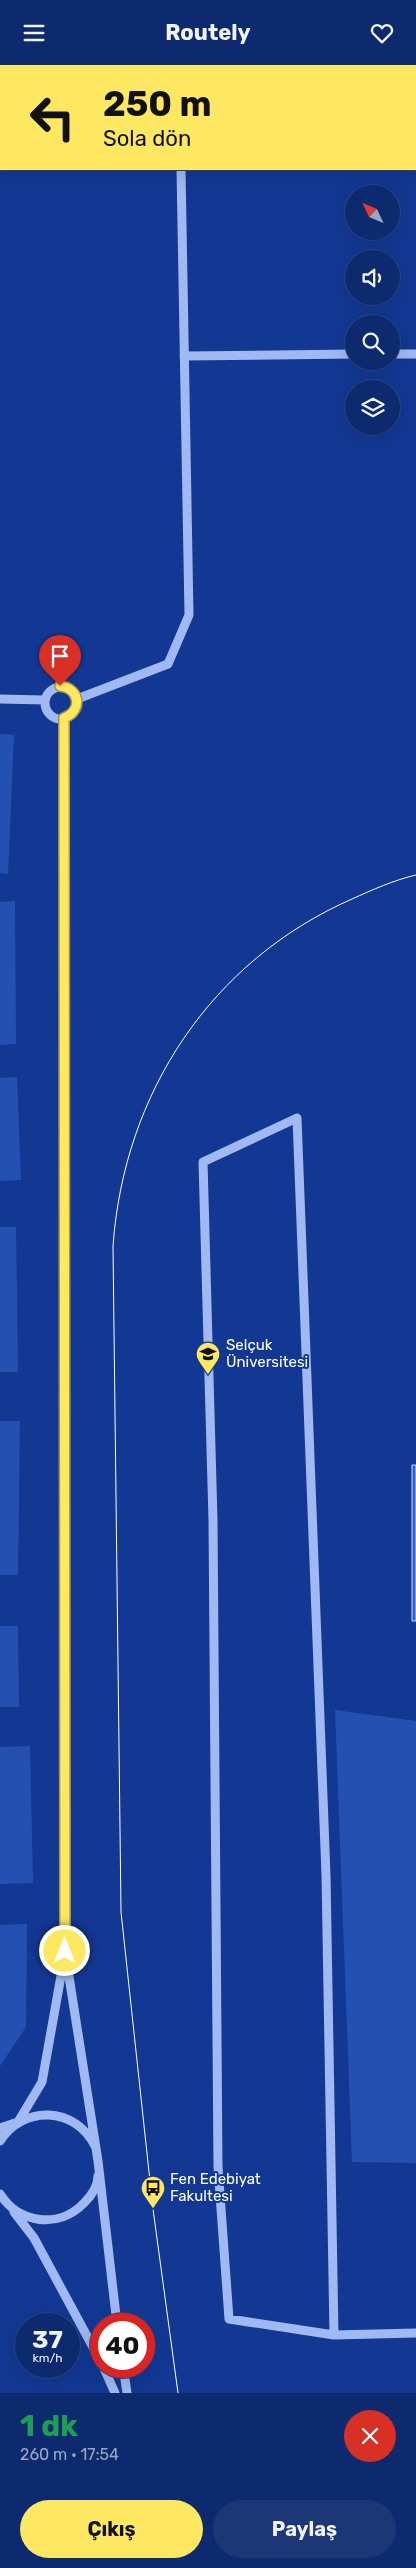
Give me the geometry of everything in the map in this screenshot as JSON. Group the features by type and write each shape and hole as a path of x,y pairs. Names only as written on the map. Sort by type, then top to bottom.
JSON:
{"street":[{"path":"77,699 168,664 189,615 181,170"},
{"path":"400,354 416,353"},
{"path":"184,356 345,354"},
{"path":"60,686 71,690 77,699 73,713 64,718 50,715 45,700 50,691 60,686"},
{"path":"0,699 45,700"},
{"path":"64,718 65,1951 98,2161 116,2313"},
{"path":"334,2335 326,1875 297,1118 203,1161 214,1521 218,2167 228,2319 334,2335 416,2333"},
{"path":"0,2141 5,2133 18,2122 42,2082 65,1951"},
{"path":"0,2128 34,2115 51,2114 69,2119 83,2129 94,2144 98,2161 98,2180 90,2197 78,2210 62,2218 43,2220 26,2217 0,2202"},
{"path":"0,2194 34,2238 90,2342"},
{"path":"108,2378 115,2393"},
{"path":"125,2378 127,2393"}],"shaded area":[{"path":"0,734 14,735 8,874 0,873"},
{"path":"15,901 16,1044 0,1045 0,902"},
{"path":"17,1077 21,1180 0,1181 0,1078"},
{"path":"0,1227 16,1227 18,1372 0,1372"},
{"path":"0,1421 20,1421 18,1575 0,1575"},
{"path":"0,1626 18,1626 19,1707 0,1707"},
{"path":"335,1710 416,1721 416,2163 352,2162"},
{"path":"30,1746 33,1883 0,1884 0,1747"},
{"path":"27,1924 26,2027 0,2066 0,1925"}],"building":[{"path":"412,1465 416,1465 416,1621 412,1621"}],"tram line":[{"path":"178,2393 153,2209 121,1912 113,1246 121,1190 135,1136 156,1085 184,1038 217,996 257,958 302,925 367,892 391,882 416,875"}],"place":[{"name":"Selçuk Üniversitesi","path":"208,1375"},
{"name":"Fen Edebiyat Fakultesi","path":"153,2209"}],"route":[{"path":"60,686 71,690 77,699 76,709 64,718 65,1951"}]}
